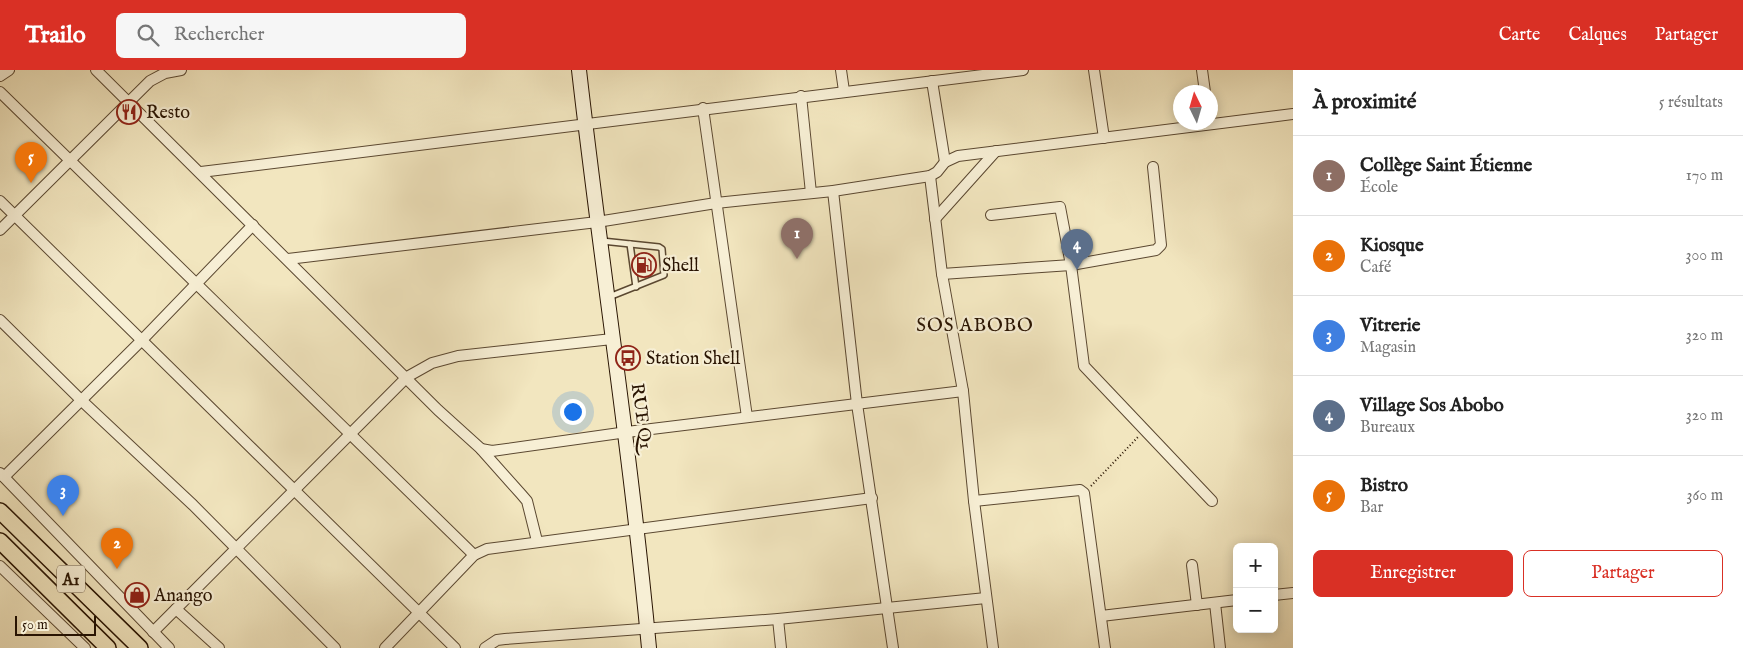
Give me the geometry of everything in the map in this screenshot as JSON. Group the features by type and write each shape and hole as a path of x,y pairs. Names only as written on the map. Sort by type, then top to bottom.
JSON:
{"main road":[{"name":"A1","path":"0,511 140,648"},
{"name":"A1","path":"0,541 108,648"}],"street":[{"path":"0,76 9,70"},
{"path":"96,70 407,377 438,410 480,448 526,502 537,541"},
{"path":"0,230 129,101 158,76 181,70"},
{"name":"RUE Q1","path":"579,70 606,298 626,432 649,648"},
{"path":"842,70 844,91"},
{"path":"200,172 585,125 703,108 1023,70"},
{"path":"1094,70 1104,138"},
{"path":"1202,70 1205,85"},
{"path":"932,81 945,162"},
{"path":"0,92 70,158 474,555"},
{"path":"802,96 811,193"},
{"path":"703,108 747,417"},
{"path":"1218,122 1293,114"},
{"path":"288,259 597,222 716,203 833,191 930,176 937,172 945,162 958,156 1173,128"},
{"path":"935,219 996,151"},
{"path":"942,274 1071,265 1156,250 1160,245 1153,167"},
{"path":"930,176 942,274 963,391 974,501 993,648"},
{"path":"833,191 857,404 893,648"},
{"path":"0,201 455,648"},
{"path":"991,215 1060,207 1071,265 1084,366 1212,502"},
{"path":"169,648 2,475 142,340 253,224"},
{"path":"0,320 81,400 193,505 336,648"},
{"path":"153,632 407,377 432,364 458,356 612,339"},
{"path":"480,448 492,451 626,432 963,391"},
{"path":"974,501 1080,490 1084,493 1105,648"},
{"path":"385,648 474,555 496,546 872,498"},
{"path":"1192,565 1197,605"},
{"path":"0,566 85,648"},
{"path":"1278,595 1293,593"},
{"path":"485,648 497,640 505,639 778,620 986,598"},
{"path":"1101,616 1233,601"},
{"path":"1215,603 1220,648"},
{"path":"176,610 220,648"},
{"path":"778,620 781,648"}],"lane":[{"path":"599,240 659,247 662,249 664,275 606,298"},
{"path":"630,244 636,287"}],"path":[{"path":"1084,493 1145,430"}],"place":[{"name":"Resto","path":"129,112"},
{"name":"Bistro","path":"31,183"},
{"name":"Collège Saint Étienne","path":"797,259"},
{"name":"Shell","path":"644,265"},
{"name":"Village Sos Abobo","path":"1077,270"},
{"name":"Station Shell","path":"628,358"},
{"name":"Vitrerie","path":"63,516"},
{"name":"Kiosque","path":"117,569"},
{"name":"Anango","path":"137,595"}],"district":[{"name":"SOS ABOBO","path":"975,324"}]}
